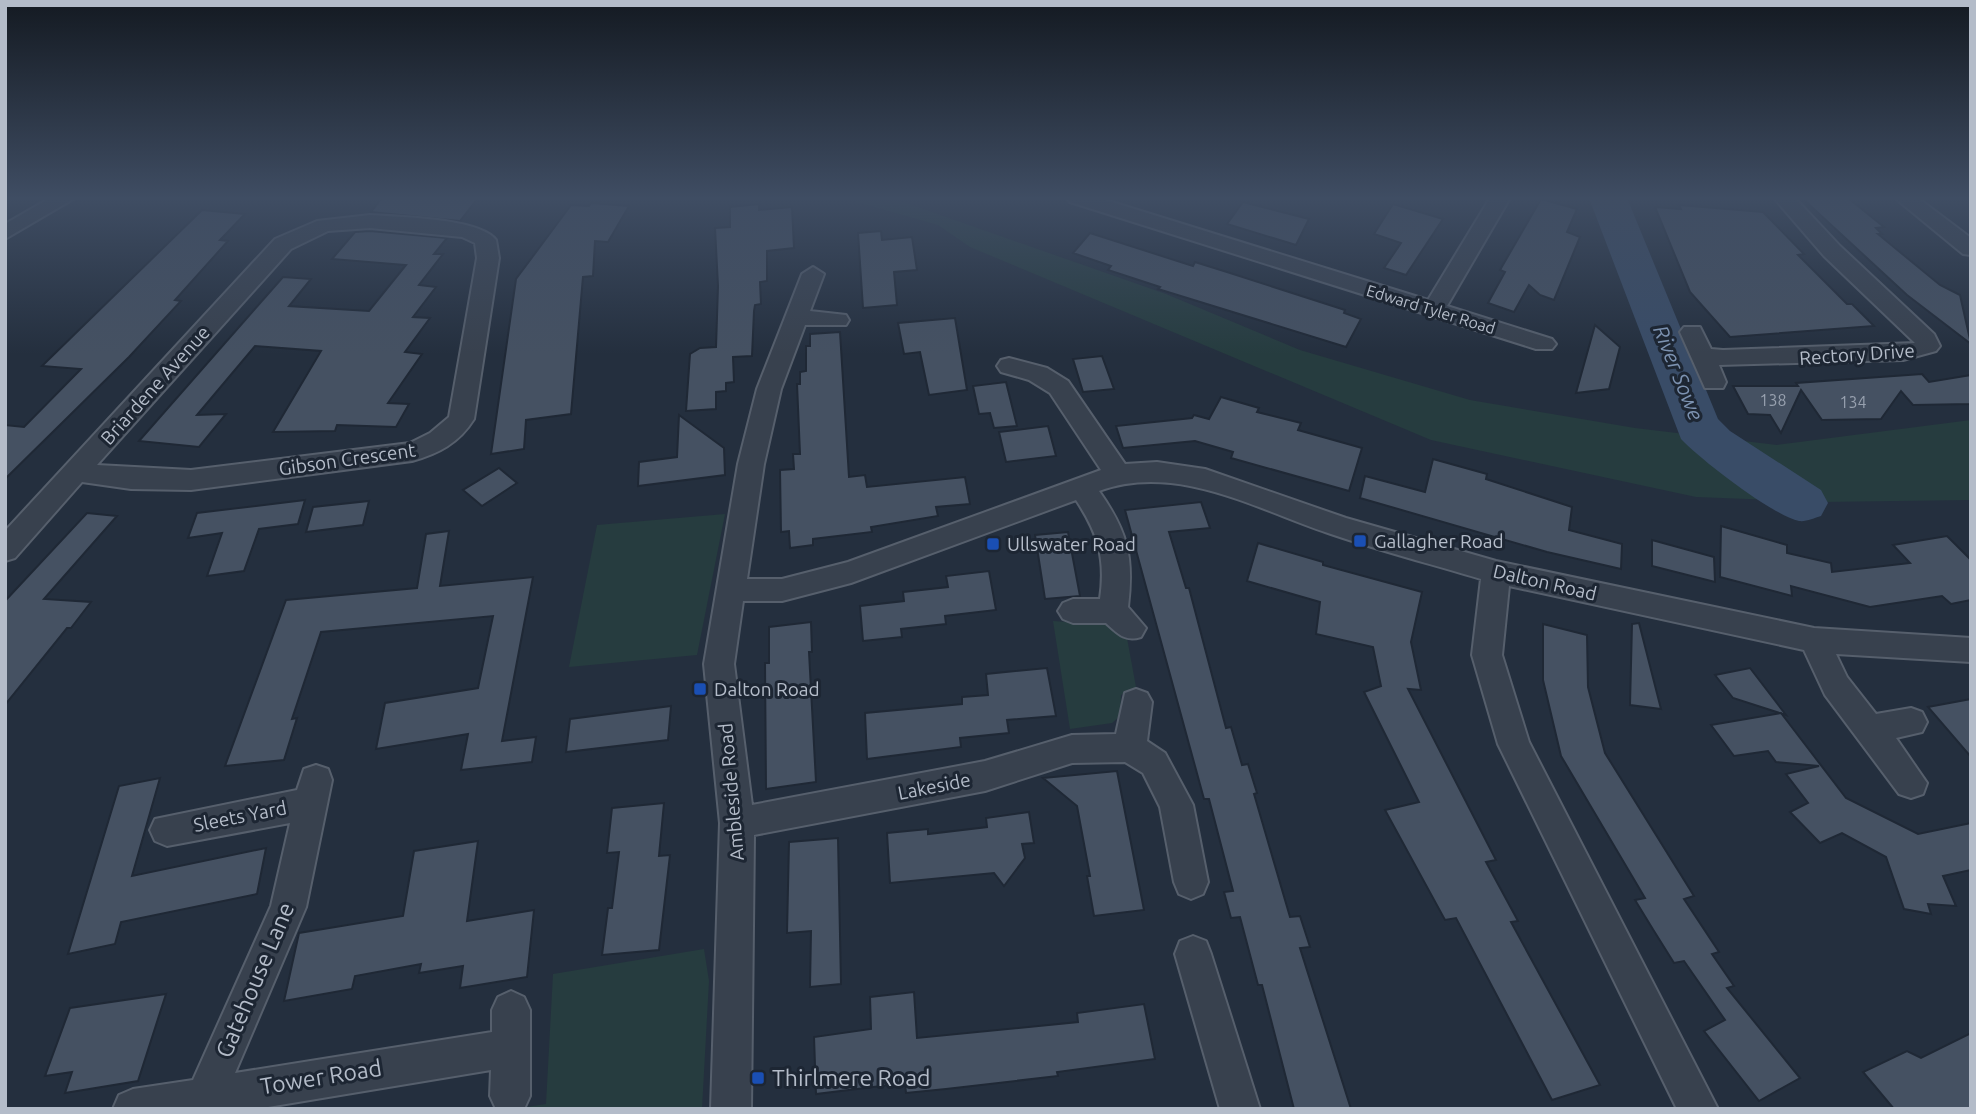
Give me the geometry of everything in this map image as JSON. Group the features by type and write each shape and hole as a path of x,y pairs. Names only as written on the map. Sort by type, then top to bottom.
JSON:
{"street":[{"name":"Briardene Avenue","path":"5,550 279,250"},
{"name":"Gibson Crescent","path":"76,472 131,479 191,480 412,452 449,435 461,419 488,258 487,250"},
{"name":"Edward Tyler Road","path":"1242,250 1544,344"},
{"path":"1433,310 1469,250"},
{"name":"Rectory Drive","path":"1704,356 1771,360 1910,350 1928,346 1926,339 1831,250"},
{"name":"Ambleside Road","path":"731,1109 737,823 719,664 751,464 769,389 813,274"},
{"path":"798,317 838,320"},
{"path":"1692,332 1714,382"},
{"path":"1009,366 1038,374 1059,387 1118,474"},
{"name":"Dalton Road","path":"730,590 782,590 850,572 1118,474 1157,472 1205,479 1341,527 1496,572 1814,640 1971,650"},
{"path":"1073,611 1122,619 1119,570 1111,530 1082,487"},
{"path":"1496,572 1487,655 1514,744 1699,1109"},
{"path":"1814,640 1836,686 1911,783"},
{"path":"1136,702 1130,748 1154,763 1176,805 1191,882"},
{"path":"1870,729 1911,722"},
{"name":"Lakeside","path":"737,823 985,776 1072,749 1130,748"},
{"name":"Sleets Yard","path":"167,830 314,792"},
{"name":"Gatehouse Lane","path":"206,1095 288,907 314,792"},
{"path":"1193,954 1240,1109"},
{"name":"Tower Road","path":"133,1109 510,1029 510,1096"}],"green space":[{"path":"977,250 1040,250 1166,294 1300,350 1470,400 1635,428 1777,445 1971,420 1971,500 1821,502 1696,497 1431,440"},
{"path":"725,514 697,655 569,667 597,525"},
{"path":"1053,621 1108,625 1127,638 1136,687 1121,695 1120,716 1112,723 1070,729"},
{"path":"704,949 709,981 702,1109 513,1109 546,1104 553,974"}],"building":[{"path":"161,250 220,250 175,300 181,301 129,357 5,479 5,425 24,427 81,369 42,366"},
{"path":"340,250 437,250 434,254 443,254 419,285 436,287 413,317 430,318 405,352 422,354 388,403 409,404 396,427 337,425 335,431 273,432 321,351 255,346 197,415 226,414 199,447 139,441 283,277 311,279 289,306 369,311 406,265 332,259"},
{"path":"538,250 594,250 593,276 583,277 571,414 526,420 524,449 491,454 516,279"},
{"path":"716,250 776,250 767,251 767,281 760,282 761,304 755,305 754,311 752,356 733,357 734,382 726,383 726,391 716,392 716,409 686,411 690,354 700,348 716,347"},
{"path":"859,250 914,250 917,270 894,272 897,305 863,308"},
{"path":"1076,250 1143,250 1193,266 1195,262 1227,272 1345,310 1344,313 1361,319 1346,347 1158,289 1160,287 1108,270 1111,266 1073,253"},
{"path":"1396,250 1423,250 1406,275 1384,268"},
{"path":"1512,250 1575,250 1554,300 1540,295 1529,285 1514,312 1488,303 1505,272 1500,270"},
{"path":"1673,250 1800,250 1804,254 1798,255 1847,304 1852,304 1874,326 1730,337 1690,292"},
{"path":"1858,250 1897,250 1940,285 1960,295 1971,344 1907,295"},
{"path":"955,318 967,390 929,395 920,352 904,354 898,323"},
{"path":"1595,325 1620,347 1609,389 1576,393"},
{"path":"840,332 849,477 865,475 867,487 965,477 970,504 936,507 938,516 871,527 872,532 813,539 813,545 790,548 789,531 781,532 780,470 794,469 793,454 800,454 797,384 800,384 800,372 806,371 806,346 810,346 810,334"},
{"path":"1102,356 1114,389 1083,392 1073,359"},
{"path":"1922,374 1929,382 1971,375 1971,404 1913,405 1901,391 1881,419 1822,420 1801,390 1781,433 1770,415 1748,414 1733,386 1798,386 1796,383"},
{"path":"1006,382 1017,426 994,428 990,413 979,414 973,386"},
{"path":"1221,397 1259,408 1257,412 1301,423 1298,430 1362,448 1349,491 1231,458 1233,452 1195,441 1123,448 1116,426 1192,418 1194,415 1209,419"},
{"path":"679,415 724,448 725,475 638,486 639,462 677,457"},
{"path":"1048,426 1056,456 1006,462 999,432"},
{"path":"1433,459 1487,474 1486,479 1572,507 1569,530 1622,544 1621,569 1547,552 1360,498 1365,476 1425,492"},
{"path":"499,468 517,483 482,506 463,490"},
{"path":"305,500 298,524 259,529 244,571 207,576 222,533 188,538 197,513"},
{"path":"369,501 363,525 306,532 313,507"},
{"path":"1201,502 1210,528 1169,532 1186,588 1189,588 1226,728 1231,727 1242,765 1248,764 1257,793 1254,794 1290,917 1300,916 1310,947 1300,948 1351,1109 1294,1109 1262,985 1258,985 1240,917 1231,918 1224,892 1233,891 1209,799 1204,799 1125,510"},
{"path":"87,513 117,516 44,599 91,602 5,705 5,601"},
{"path":"1721,526 1787,545 1787,553 1831,563 1832,572 1910,563 1893,545 1947,536 1971,560 1971,600 1951,604 1942,596 1870,607 1791,586 1792,596 1720,577"},
{"path":"449,531 440,586 533,577 502,741 536,737 532,762 461,770 468,734 376,749 385,703 478,688 493,616 321,632 292,719 297,718 284,760 225,766 286,600 417,588 426,534"},
{"path":"1068,532 1080,596 1045,599 1035,535"},
{"path":"1652,540 1714,557 1715,582 1652,566"},
{"path":"1258,543 1323,562 1323,565 1422,592 1411,642 1421,690 1408,689 1496,860 1486,862 1518,921 1511,922 1600,1085 1552,1100 1456,918 1445,920 1385,810 1419,802 1364,692 1381,686 1373,647 1316,634 1320,602 1247,581"},
{"path":"989,571 996,610 945,616 946,624 901,629 902,637 863,641 860,606 904,601 903,592 948,587 946,576"},
{"path":"811,622 812,652 809,652 816,782 766,789 765,663 769,663 769,627"},
{"path":"1639,623 1661,709 1630,705 1632,624"},
{"path":"1543,624 1587,635 1588,687 1605,753 1694,896 1684,899 1719,952 1712,954 1734,986 1727,988 1800,1078 1759,1101 1704,1031 1725,1020 1684,961 1674,963 1654,931 1635,900 1645,898 1561,756 1543,680"},
{"path":"1047,668 1056,716 1007,720 1009,733 960,738 961,747 867,759 865,713 962,704 962,697 988,695 986,674"},
{"path":"1750,668 1786,715 1733,698 1715,675"},
{"path":"1971,699 1971,757 1928,707"},
{"path":"671,706 668,740 566,752 570,719"},
{"path":"1781,713 1846,798 1918,834 1971,823 1971,870 1943,876 1956,906 1928,904 1931,914 1904,909 1886,857 1842,833 1820,843 1790,812 1808,803 1786,774 1819,766 1776,762 1768,751 1734,756 1711,725"},
{"path":"1117,771 1144,910 1094,916 1087,876 1090,876 1077,806 1043,778"},
{"path":"160,778 132,876 266,848 257,894 121,922 115,944 68,954 119,786"},
{"path":"664,803 659,856 670,855 659,950 602,955 608,908 612,908 619,852 607,853 612,808"},
{"path":"1029,812 1034,843 1022,844 1025,858 1004,886 994,873 890,883 887,833 928,829 928,834 987,827 986,818"},
{"path":"838,838 841,984 810,987 811,931 787,933 789,842"},
{"path":"478,841 467,921 534,910 527,977 460,988 463,966 419,973 421,964 355,976 352,989 284,1001 299,933 403,916 414,851"},
{"path":"914,992 917,1038 1078,1022 1077,1013 1144,1004 1155,1059 1057,1072 1058,1076 946,1089 906,1093 905,1083 816,1094 814,1037 871,1029 870,997"},
{"path":"166,994 138,1081 65,1093 72,1072 45,1076 70,1008"},
{"path":"1971,1033 1971,1109 1894,1109 1863,1072 1907,1051 1921,1058"}],"waterway":[{"name":"River Sowe","path":"1628,250 1698,427 1713,443 1803,503"}],"place":[{"name":"Gallagher Road","path":"1360,541"},
{"name":"Ullswater Road","path":"993,544"},
{"name":"Dalton Road","path":"700,689"},
{"name":"Thirlmere Road","path":"758,1078"}]}
